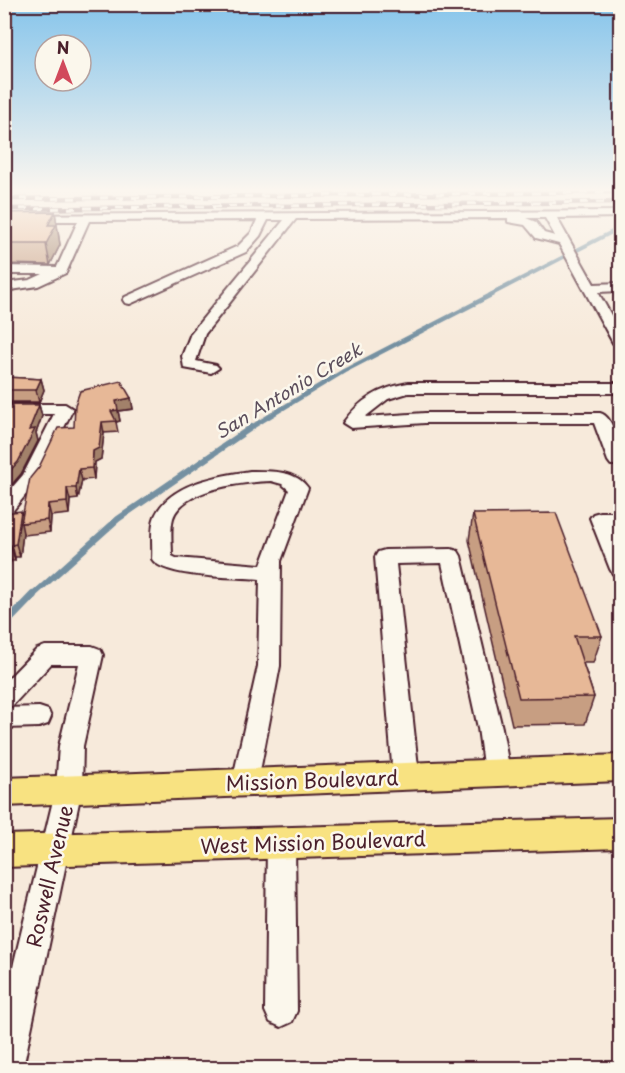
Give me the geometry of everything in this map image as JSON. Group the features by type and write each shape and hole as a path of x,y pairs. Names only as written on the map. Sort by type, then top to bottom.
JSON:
{"main road":[{"name":"Mission Boulevard","path":"4,792 621,768"},
{"name":"West Mission Boulevard","path":"4,851 621,833"}],"street":[{"path":"4,287 33,283 55,275 62,270 75,239"},
{"path":"130,300 242,249 251,239"},
{"path":"211,368 189,365 189,356 198,333 278,239"},
{"path":"547,239 568,248"},
{"path":"563,239 621,343"},
{"path":"4,270 62,270"},
{"path":"590,288 621,287"},
{"path":"617,461 600,418 425,418 351,423 368,403 394,390 408,388 621,388"},
{"path":"4,509 31,477 65,409 5,409"},
{"path":"245,782 269,666 271,573 271,561 299,488 288,478 278,475 258,475 196,488 174,503 164,516 162,559 172,565 271,573"},
{"path":"621,518 600,518 621,569"},
{"path":"406,776 386,556 451,556 490,728 497,772"},
{"name":"Roswell Avenue","path":"4,699 45,655 92,655 71,746 69,789 11,1014 6,1068"},
{"path":"4,718 39,717"},
{"path":"280,1011 281,843"}],"building":[{"path":"4,239 49,239 46,244 4,244"},
{"path":"4,377 41,379 36,390 4,390"},
{"path":"121,381 131,398 116,401 118,410 111,411 116,421 102,422 99,448 93,451 92,468 79,469 76,488 67,488 67,502 48,504 47,520 21,523 30,478 39,467 58,428 74,427 75,405 80,391"},
{"path":"4,405 39,405 29,430 35,429 18,462 4,477"},
{"path":"21,511 16,544 4,552 4,513"},
{"path":"556,513 602,636 574,636 594,697 519,698 473,514"}],"waterway":[{"name":"San Antonio Creek","path":"490,295 598,239"},
{"name":"San Antonio Creek","path":"250,428 344,371 493,294"},
{"name":"San Antonio Creek","path":"32,596 118,519 252,427"},
{"name":"San Antonio Creek","path":"4,625 32,596"}]}
